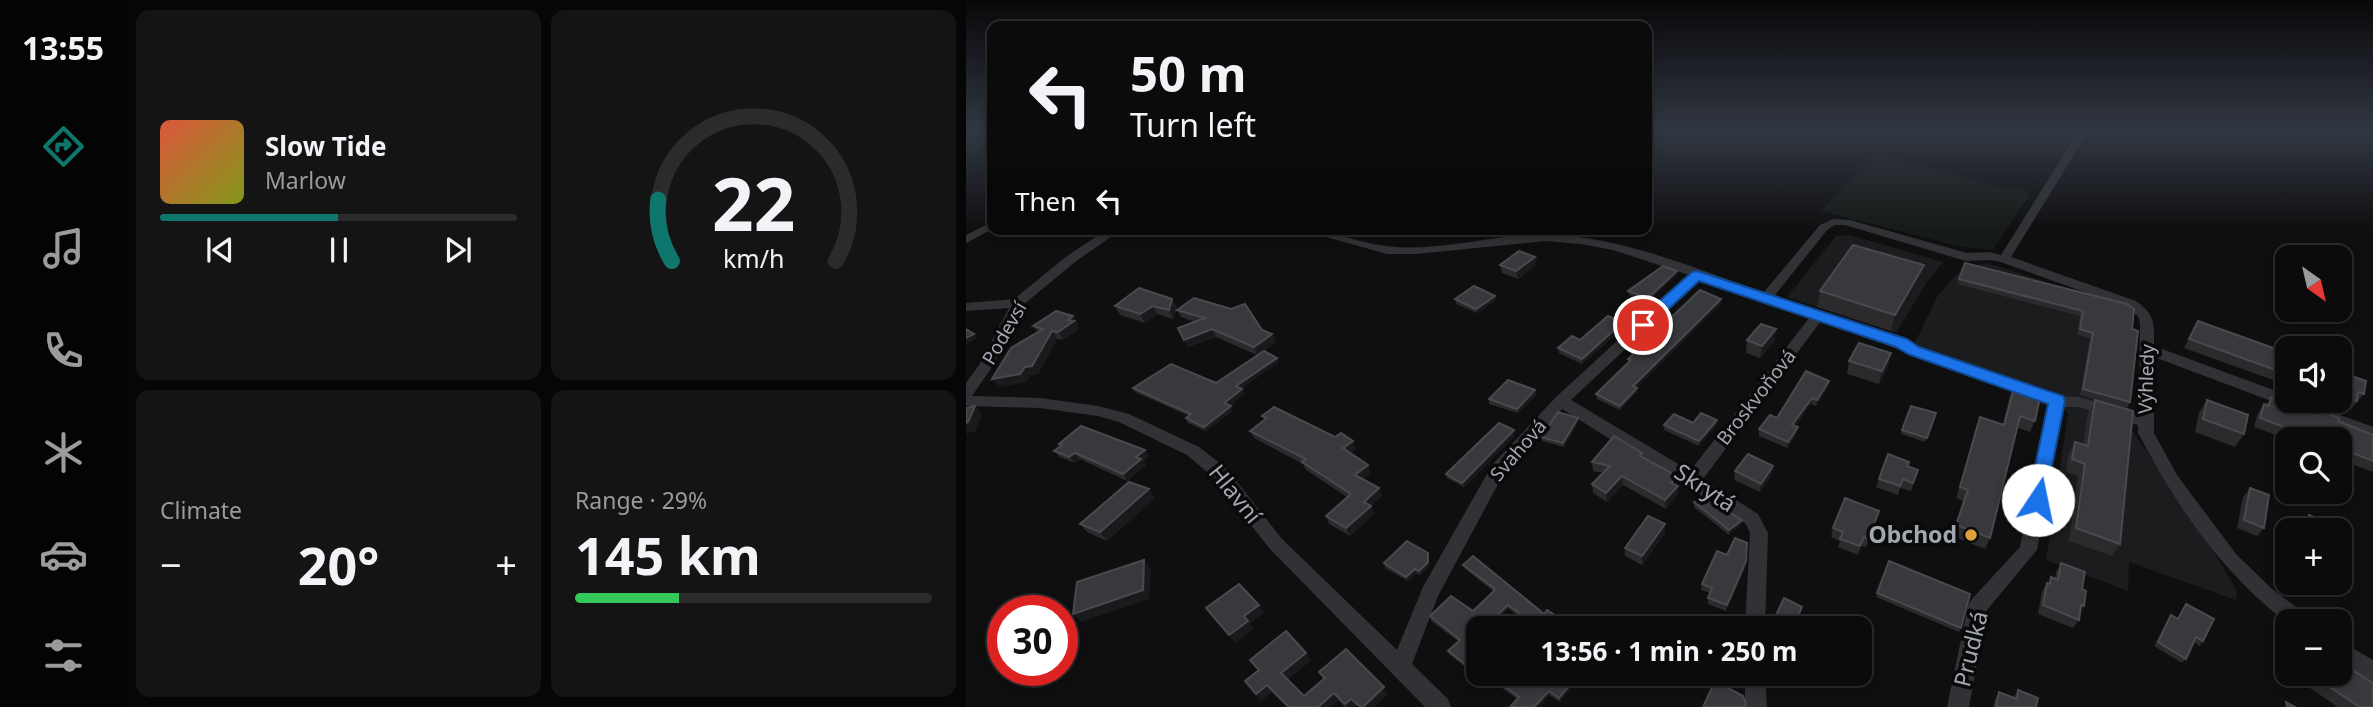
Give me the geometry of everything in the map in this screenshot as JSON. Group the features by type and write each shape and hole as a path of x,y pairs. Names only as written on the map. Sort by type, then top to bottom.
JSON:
{"street":[{"path":"2004,259 2062,165"},
{"name":"Výhledy","path":"1767,297 1824,227 1833,222 1846,222 1966,257 1990,256 2004,259 2131,304 2144,314 2147,349 2144,421 2146,433 2171,480 2230,560 2285,609"},
{"path":"966,240 987,228"},
{"name":"Podevsí","path":"966,394 985,367 1018,303 1071,259 1107,235"},
{"path":"1328,235 1387,250 1416,250 1546,238 1615,247 1819,315 2057,401 2079,402 2144,421"},
{"name":"Svahová","path":"1400,668 1430,593 1491,478 1561,401 1697,275"},
{"path":"966,307 1018,303"},
{"name":"Broskvoňová","path":"1693,480 1819,315"},
{"path":"2147,349 2373,433"},
{"name":"Hlavní","path":"966,401 1040,403 1098,411 1124,418 1192,450 1220,473 1276,544 1440,707"},
{"name":"Skrytá","path":"1561,401 1693,480 1732,505 1756,525 1759,558 1756,616"},
{"name":"Prudká","path":"1958,707 1978,606 2028,550 2057,401"},
{"path":"2352,658 2373,672"},
{"path":"1755,686 1756,707"}],"shaded area":[{"path":"1864,165 1921,165 1997,187 2021,189 2029,196 1993,250 1962,247 1821,211"},
{"path":"1850,235 1943,262 1927,282 1896,333 1787,297 1836,236"},
{"path":"1987,263 2131,309 2135,335 2125,420 2209,543 2237,591 2236,600 2129,562 2128,591 2046,560 2068,414 2052,391 1914,345 1937,297 1963,267"}],"building":[{"path":"1853,245 1924,265 1895,315 1820,291"},
{"path":"1519,251 1535,257 1516,271 1500,265"},
{"path":"1965,263 2127,304 2134,309 2132,329 2138,331 2130,402 2083,389 2093,333 2080,329 2083,311 1959,279"},
{"path":"1663,266 1677,271 1648,298 1628,291"},
{"path":"1474,286 1495,296 1476,309 1455,299"},
{"path":"1139,288 1172,299 1169,310 1153,306 1140,314 1115,306"},
{"path":"1700,290 1721,299 1633,386 1637,388 1620,406 1596,394 1631,360 1628,359"},
{"path":"1194,298 1231,309 1245,304 1262,330 1272,334 1254,347 1212,329 1184,340 1178,328 1205,318 1177,310"},
{"path":"1056,311 1073,316 1068,320 1074,321 1058,332 1052,331 1032,366 1025,367 1020,374 992,379 1011,348 1043,329 1033,326"},
{"path":"1608,316 1623,322 1582,359 1558,348 1572,336 1580,340"},
{"path":"2198,321 2275,349 2275,370 2189,339"},
{"path":"1761,324 1776,329 1762,346 1747,340"},
{"path":"966,329 974,334 966,338"},
{"path":"1859,343 1891,353 1882,371 1849,361"},
{"path":"1264,351 1277,358 1236,386 1242,389 1224,403 1231,406 1204,427 1186,418 1191,414 1133,388 1171,364 1216,383"},
{"path":"1806,371 1829,381 1817,400 1812,398 1792,425 1798,427 1788,442 1759,429 1770,415 1777,418"},
{"path":"2352,376 2366,381 2364,394 2358,392 2357,401 2352,399"},
{"path":"1508,380 1535,390 1517,409 1489,399"},
{"path":"2015,385 2041,393 2035,421 2020,416 1990,538 1956,525 1968,490 1960,487 1980,417 2004,425"},
{"path":"2271,397 2275,399 2275,413 2326,413 2339,418 2338,421 2373,435 2373,461 2352,453 2352,427 2284,427 2260,418 2264,404 2269,406"},
{"path":"2095,400 2133,411 2120,544 2076,528 2085,464 2072,459 2075,442 2088,446"},
{"path":"2207,400 2248,415 2244,434 2203,419"},
{"path":"975,406 968,422 966,423 966,408"},
{"path":"1911,406 1936,413 1927,438 1902,430"},
{"path":"1274,407 1335,437 1341,433 1353,441 1343,448 1368,465 1355,475 1379,488 1364,502 1371,506 1346,528 1326,516 1351,494 1302,462 1306,459 1250,431 1267,418 1262,416"},
{"path":"1558,412 1578,418 1563,443 1541,437"},
{"path":"1701,413 1717,420 1699,441 1664,425 1674,414 1693,423"},
{"path":"1499,423 1514,430 1462,483 1446,474"},
{"path":"1081,426 1145,450 1136,457 1141,459 1123,474 1075,453 1069,457 1054,451"},
{"path":"1614,436 1642,453 1640,456 1677,476 1671,483 1678,486 1665,500 1622,476 1606,493 1592,484 1610,466 1592,462"},
{"path":"1748,454 1773,466 1761,484 1735,471"},
{"path":"1888,454 1909,462 1907,466 1918,470 1913,483 1903,479 1900,486 1879,479"},
{"path":"1129,482 1149,489 1100,532 1080,524"},
{"path":"2250,488 2269,495 2264,528 2244,520"},
{"path":"1703,496 1742,520 1729,530 1694,502"},
{"path":"1845,498 1879,511 1868,539 1864,537 1860,546 1840,539 1843,532 1833,528"},
{"path":"1648,516 1665,524 1642,556 1625,548"},
{"path":"1735,538 1747,543 1746,561 1727,605 1708,598 1712,588 1702,584 1717,551 1727,555"},
{"path":"1407,541 1428,553 1428,562 1419,571 1415,569 1406,577 1384,563"},
{"path":"1473,556 1544,614 1547,610 1556,616 1523,616 1508,605 1496,616 1466,616 1466,665 1448,651 1460,640 1430,616 1451,596 1473,611 1495,589 1463,565"},
{"path":"1144,560 1143,590 1078,612 1077,582"},
{"path":"1889,561 1970,594 1961,628 1877,593"},
{"path":"2061,563 2085,572 2082,589 2086,591 2079,620 2043,605 2047,583 2050,584 2051,577 2058,580"},
{"path":"1239,584 1259,605 1244,616 1248,621 1229,635 1206,608"},
{"path":"1784,598 1802,607 1798,616 1776,616"},
{"path":"2186,604 2214,619 2203,641 2196,637 2186,659 2158,642 2171,615 2178,619"},
{"path":"1286,631 1306,653 1281,673 1304,696 1325,678 1319,672 1346,649 1384,687 1363,707 1351,699 1345,704 1334,693 1318,707 1289,707 1267,685 1256,694 1245,681 1259,670 1250,660"},
{"path":"2352,670 2373,683 2373,707 2360,707 2328,686 2352,686"},
{"path":"1504,686 1569,686 1559,698 1549,691 1534,707 1510,707 1519,697"},
{"path":"1713,686 1724,686 1743,696 1746,704 1745,707 1703,707"},
{"path":"2018,690 2038,698 2036,707 1996,707 1999,692 2017,699"}],"place":[{"name":"Obchod","path":"1971,535"}],"route":[{"path":"1643,325 1697,275 1902,343 1914,350 2057,401 2038,500"}]}
